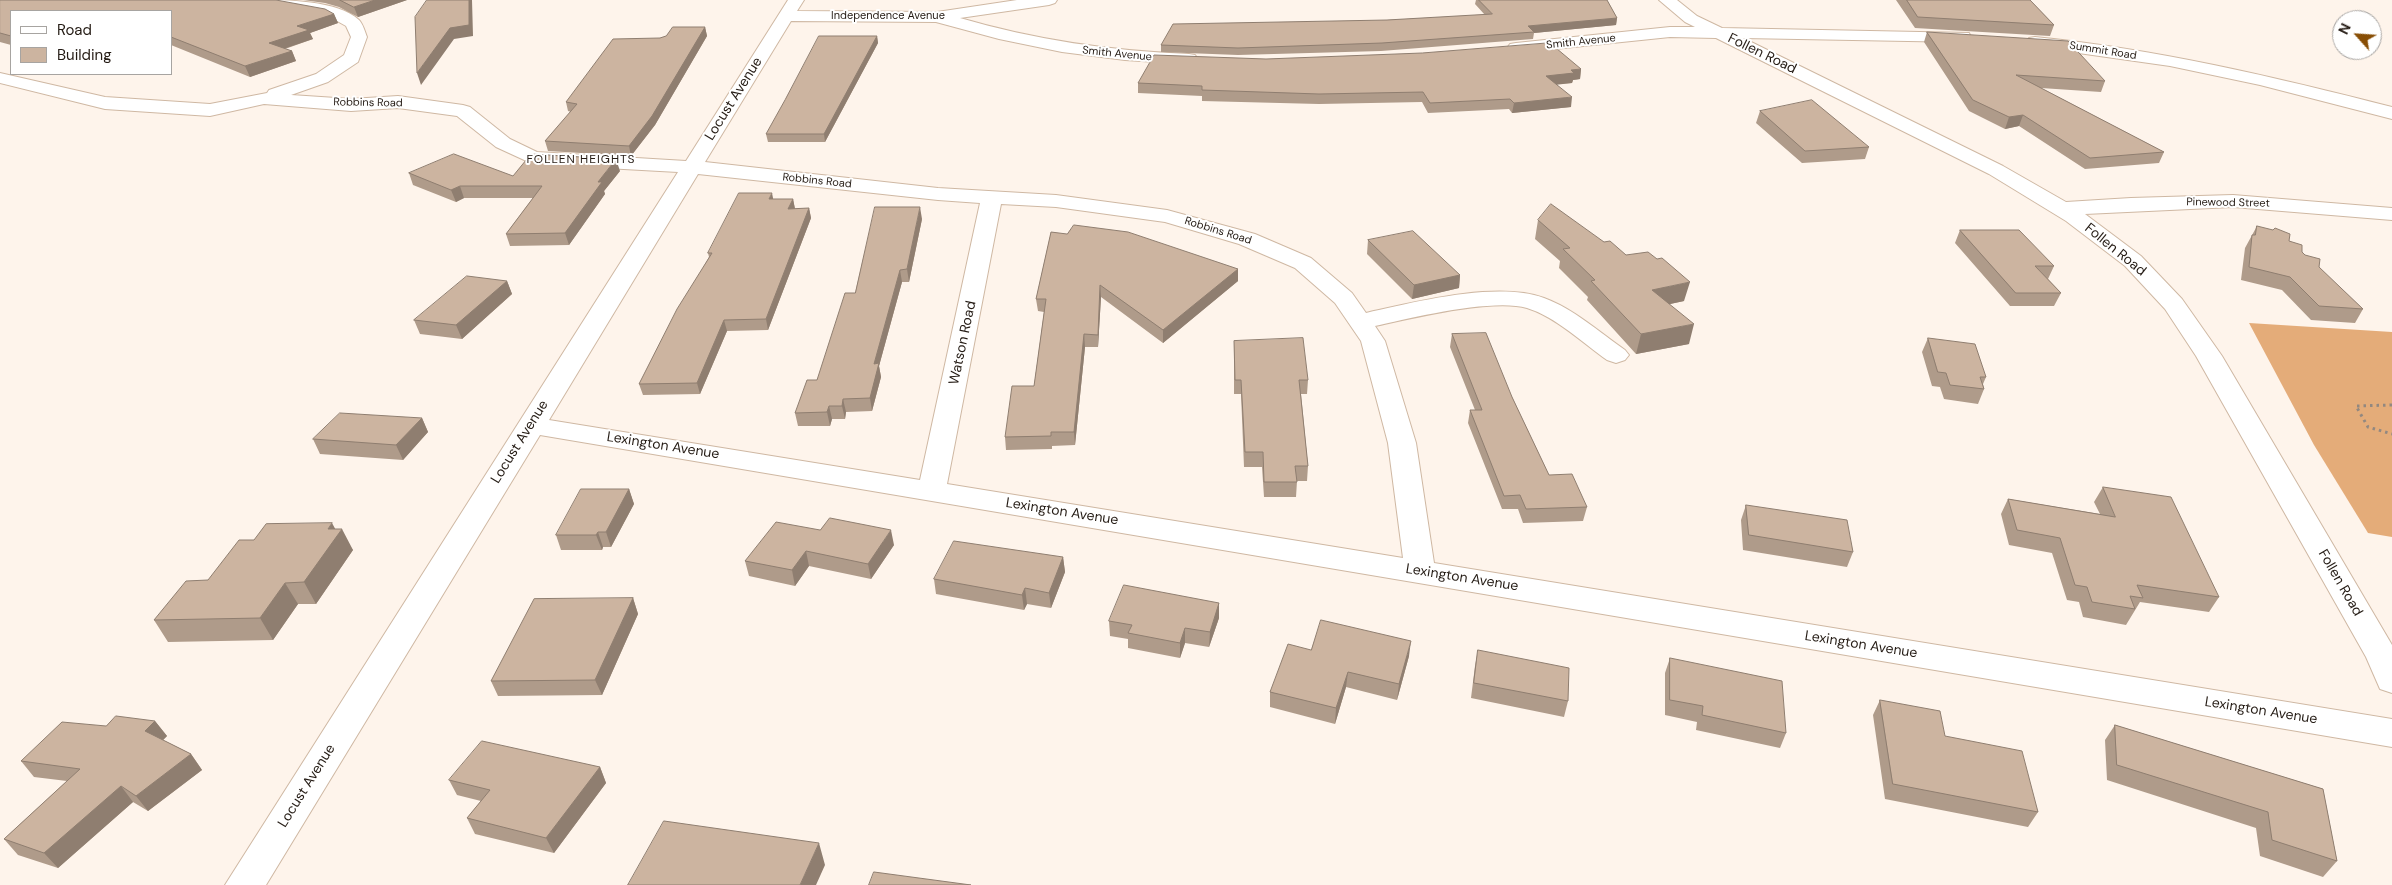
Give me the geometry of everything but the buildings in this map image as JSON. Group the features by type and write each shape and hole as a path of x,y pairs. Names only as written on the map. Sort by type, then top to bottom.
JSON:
{"street":[{"path":"264,98 322,78 352,58 359,37 353,23 336,13 266,0"},
{"name":"Independence Avenue","path":"791,8 937,17 1049,0"},
{"name":"Follen Road","path":"1667,0 1691,19 1996,170 2063,210 2134,261 2174,304 2209,356 2382,657 2392,680"},
{"name":"Locust Avenue","path":"245,885 791,8"},
{"name":"Smith Avenue","path":"937,17 988,32 1091,52 1207,60"},
{"name":"Smith Avenue","path":"1497,50 1670,32 1719,32"},
{"path":"1719,32 1945,35 1981,38"},
{"name":"Summit Road","path":"2017,41 2067,45 2207,68 2392,113"},
{"name":"Robbins Road","path":"0,78 105,103 210,110 264,98 351,105 398,102 463,111 503,143 532,158 692,167 938,194 1056,201 1167,216 1247,239 1303,263 1344,298 1373,341 1402,443 1420,571"},
{"name":"Watson Road","path":"932,490 992,197"},
{"name":"Pinewood Street","path":"2063,210 2131,204 2233,201 2392,214"},
{"path":"1360,322 1454,304 1519,300 1534,303 1550,310 1616,355"},
{"name":"Lexington Avenue","path":"532,424 2392,733"}],"path":[{"path":"2392,405 2356,406 2368,427 2392,434"}],"shaded area":[{"path":"2249,323 2392,332 2392,537 2368,533 2314,445"}],"district":[{"name":"FOLLEN HEIGHTS","path":"581,160"}]}
